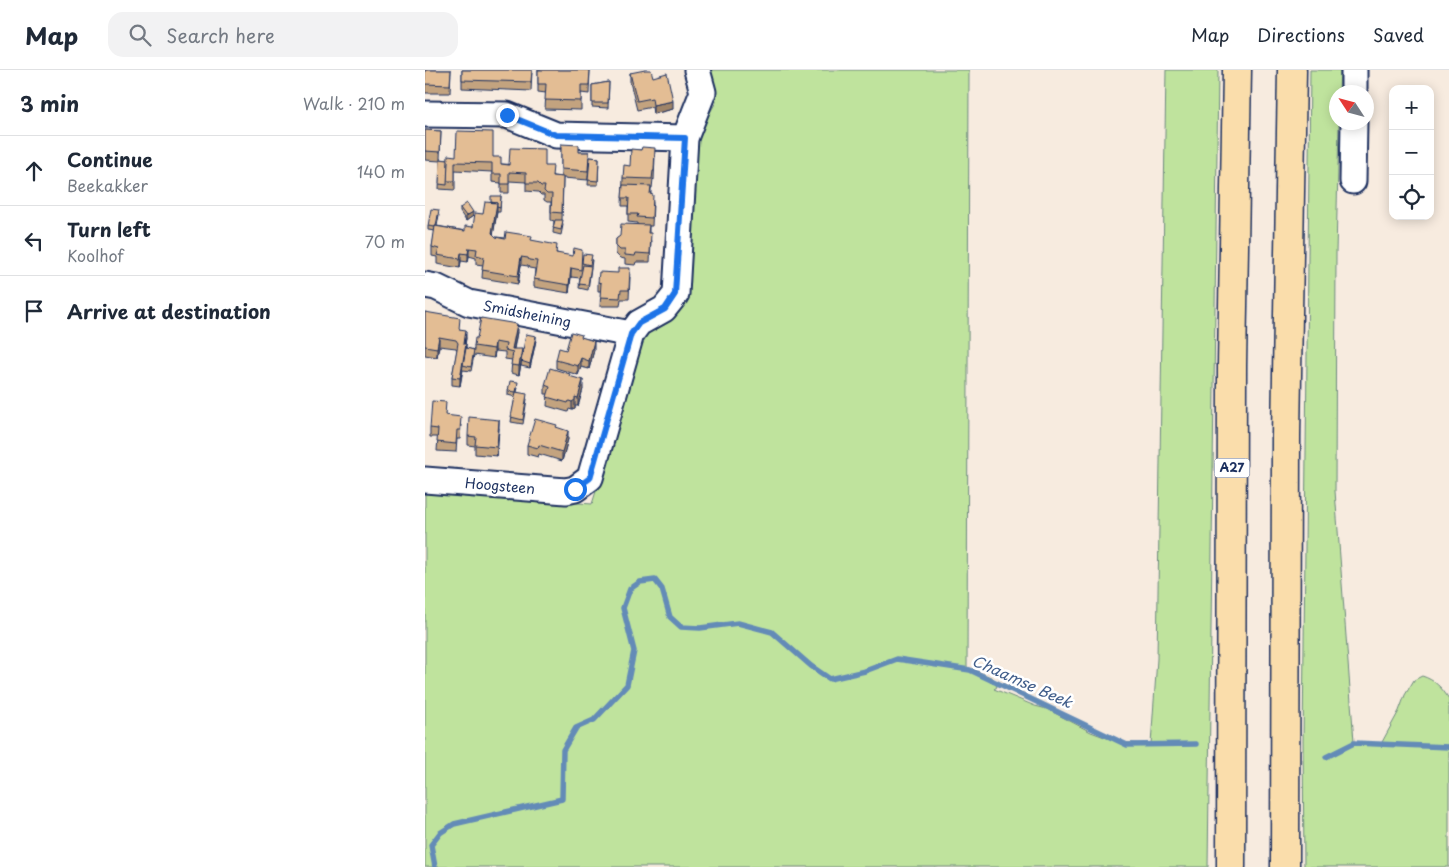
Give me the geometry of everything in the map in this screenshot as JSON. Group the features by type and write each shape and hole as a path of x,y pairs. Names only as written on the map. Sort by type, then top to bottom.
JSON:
{"highway":[{"name":"A27","path":"1231,867 1233,366 1237,70"},
{"path":"1285,867 1286,436 1292,70"}],"street":[{"path":"631,334 639,323 665,309 675,294 685,138 703,92 697,70"},
{"path":"1354,70 1354,85"},
{"path":"425,114 507,115 556,135 685,138"},
{"path":"1353,181 1354,130"},
{"name":"Smidsheining","path":"425,285 436,287 469,303 631,334"},
{"name":"Hoogsteen","path":"425,480 566,491 575,489 590,478 631,334"}],"green space":[{"path":"708,70 969,70 967,667 993,678 997,687 994,689 1047,709 1091,732 1118,742 1151,744 1157,659 1166,70 1218,70 1208,867 425,867 425,492 592,504 630,384 630,353 645,332 671,317 692,144 716,102"},
{"path":"1310,70 1340,70 1339,85 1329,85 1329,130 1339,130 1336,253 1335,491 1354,742 1381,744 1414,680 1422,676 1434,682 1444,691 1449,699 1449,867 1304,867 1303,741"}],"building":[{"path":"425,70 451,70 450,85 425,84"},
{"path":"462,70 532,70 531,82 462,80"},
{"path":"538,70 590,70 589,85 581,85 581,101 545,100 546,84 538,84"},
{"path":"651,70 653,77 667,73 673,101 653,105 652,98 637,101 630,73"},
{"path":"609,82 608,103 592,103 592,85"},
{"path":"425,130 441,131 440,152 425,151"},
{"path":"457,131 493,132 493,157 501,157 501,164 509,165 510,148 545,149 545,166 553,166 552,176 563,177 562,213 551,212 552,194 547,194 544,191 545,186 541,186 538,183 526,183 526,173 509,172 509,184 501,184 501,174 492,174 492,163 455,162 455,181 447,181 448,155 456,156"},
{"path":"561,144 579,145 579,152 589,152 588,171 561,169"},
{"path":"642,147 655,148 652,179 623,178 624,165 630,166 631,149 641,150"},
{"path":"590,157 599,158 598,181 588,180"},
{"path":"440,159 448,160 447,185 439,184"},
{"path":"623,185 651,186 650,194 653,195 652,218 637,217 638,214 628,214 629,198 622,198"},
{"path":"491,196 501,196 500,208 497,207 497,203 491,202"},
{"path":"485,202 497,203 492,233 496,237 505,239 506,232 532,236 531,240 557,245 556,253 573,256 574,248 582,250 581,270 571,268 569,285 534,279 537,261 529,260 528,258 521,257 518,276 482,270 484,257 476,255 477,249 469,248 468,254 461,253 460,259 437,255 439,249 432,247 435,226 465,231 465,226 473,227 475,213 483,214"},
{"path":"467,203 473,212 466,216 460,208"},
{"path":"431,209 439,210 435,227 428,226"},
{"path":"555,220 563,220 561,230 553,228"},
{"path":"621,224 649,225 648,233 651,233 650,254 636,253 635,256 625,255 625,250 620,250 616,246 616,239 620,236"},
{"path":"583,254 592,255 590,265 582,263"},
{"path":"583,265 591,266 588,285 579,284"},
{"path":"618,268 630,268 629,290 621,290 620,298 600,297 601,283 598,282 599,272 618,273"},
{"path":"425,312 460,318 459,329 466,330 464,344 466,344 460,378 452,377 458,343 456,340 439,337 437,348 425,346"},
{"path":"481,318 517,324 512,349 522,349 519,366 511,365 513,352 505,350 506,344 495,342 494,349 474,346"},
{"path":"571,332 594,341 589,361 581,358 578,366 556,360 559,348 566,350"},
{"path":"526,334 536,336 530,364 521,361"},
{"path":"466,348 474,350 471,367 463,365"},
{"path":"550,368 583,380 578,398 575,397 575,400 568,403 547,397 550,387 545,385"},
{"path":"510,381 518,382 516,392 508,391"},
{"path":"516,392 527,394 523,420 511,417"},
{"path":"432,401 446,402 445,415 461,417 460,430 457,430 456,444 437,442 438,429 430,428"},
{"path":"469,417 499,420 497,447 475,445 476,437 468,436"},
{"path":"535,419 557,425 556,427 568,431 562,452 539,445 538,448 527,445"}],"waterway":[{"name":"Chaamse Beek","path":"435,867 431,845 440,833 454,824 562,799 563,750 576,728 594,720 627,685 634,651 623,608 630,589 640,582 655,580 662,589 670,617 681,627 700,628 738,623 772,632 811,666 830,679 865,671 897,659 970,670 1127,745 1196,744"},
{"name":"Chaamse Beek","path":"1326,757 1354,743 1449,747"}],"route":[{"path":"507,115 556,135 685,138 675,294 665,309 639,323 631,334 590,478 575,489"}]}
